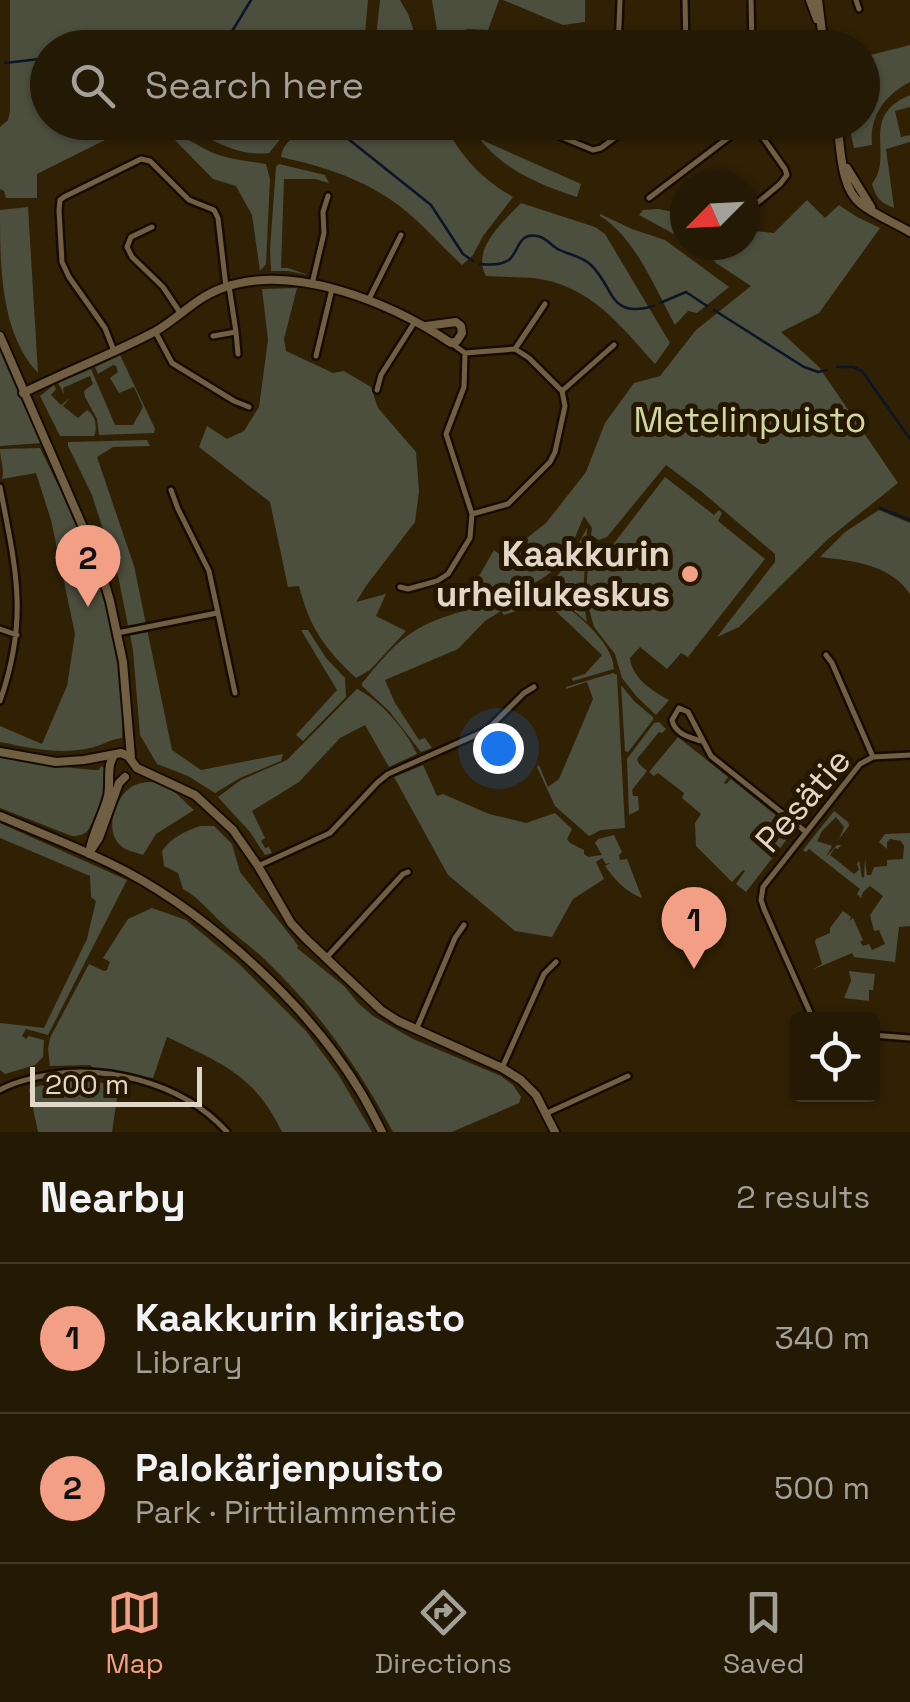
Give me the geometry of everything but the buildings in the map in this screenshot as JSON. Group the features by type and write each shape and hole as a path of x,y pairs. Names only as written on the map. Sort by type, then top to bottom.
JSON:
{"street":[{"path":"619,30 620,0"},
{"path":"685,0 686,30"},
{"path":"751,0 752,30"},
{"path":"810,0 819,23"},
{"path":"818,0 820,30"},
{"path":"856,0 858,10"},
{"path":"568,140 592,150 612,140"},
{"path":"649,198 727,140"},
{"path":"760,200 787,173 764,140"},
{"path":"840,140 844,177 858,201 910,232"},
{"path":"114,351 105,328 62,262 60,200 141,159 150,161 189,200 214,210 218,218 238,354"},
{"path":"312,284 328,196"},
{"path":"152,227 131,237 127,248 163,287 181,314"},
{"path":"370,299 401,235"},
{"path":"24,393 156,331 205,296 228,286 281,280 370,299 426,326 465,353 515,349 562,391 565,406 550,462 508,504 472,514"},
{"path":"316,356 332,289"},
{"path":"515,349 545,304"},
{"path":"426,326 458,322 462,333 451,343"},
{"path":"378,390 381,375 414,323"},
{"path":"156,331 172,362 234,401 249,406"},
{"path":"213,336 236,332"},
{"path":"0,336 99,564 123,662 132,761 89,854"},
{"path":"562,391 614,345"},
{"path":"400,587 408,590 448,574 470,538 472,514 446,434 462,392 465,353"},
{"path":"0,487 18,600 17,634 0,700"},
{"path":"171,490 206,564 235,694"},
{"path":"0,530 8,530"},
{"path":"118,633 217,613"},
{"path":"0,629 17,634"},
{"path":"826,656 873,757"},
{"path":"258,866 324,837 388,774 487,730 524,692 534,687"},
{"path":"701,741 676,729 672,720 679,708 688,712 711,756 806,832"},
{"path":"89,854 107,799 109,769 124,740 127,716"},
{"path":"0,752 56,762 125,754 154,776 179,786 233,830 291,922 382,1010 521,1080 536,1095 553,1132"},
{"name":"Pesätie","path":"810,1012 761,895 768,880 858,767 873,757 910,755"},
{"path":"84,760 109,769 116,777 154,776"},
{"path":"0,816 126,871 208,926 294,1006 359,1090 382,1132"},
{"path":"326,958 408,872"},
{"path":"416,1030 455,938 464,926"},
{"path":"502,1068 544,974 556,962"},
{"path":"880,1036 910,1038"},
{"path":"0,1079 3,1088 50,1074 106,1073 134,1078 192,1103 224,1131"},
{"path":"545,1114 628,1076"}],"green space":[{"path":"10,0 368,0 365,30 30,30 30,140 105,140 37,174 37,198 6,198 0,189 0,127 8,120"},
{"path":"380,0 400,0 414,30 377,30"},
{"path":"432,0 499,0 488,30 437,30"},
{"path":"503,0 585,0 585,22 563,25"},
{"path":"910,45 910,82 893,93 880,110 880,53"},
{"path":"910,95 910,107 895,111 901,137 910,135 910,142 886,149 894,208 880,199 872,184 878,172 885,114"},
{"path":"175,140 188,140 222,156 266,164 270,179 266,264 260,271 252,215 236,186 213,179"},
{"path":"213,140 280,140 269,153 245,152"},
{"path":"453,140 472,165 513,197 462,265 410,214 378,192 338,173 281,157 289,141"},
{"path":"481,140 581,184 577,197 515,170"},
{"path":"852,140 872,140 872,145 854,148"},
{"path":"279,164 325,175 329,183 284,179 281,268 308,275 271,271"},
{"name":"Metelinpuisto","path":"807,200 825,218 839,205 880,228 819,313 781,332 819,367 898,483 828,539 739,627 717,637 775,562 775,554 666,465 607,537 599,540 591,535 592,528 584,516 555,569 502,597 462,606 494,550 503,557 546,523 586,472 605,423 634,383 660,376 696,330 751,286 714,260 760,260 760,232 774,233"},
{"path":"521,203 595,227 605,234 670,343 655,364 602,309 572,289 534,278 486,276 482,266 486,246"},
{"path":"28,207 38,373 25,357 9,318 1,253 0,210"},
{"path":"643,210 670,211 670,232 639,215"},
{"path":"600,216 665,240 670,244 670,260 692,260 729,287 697,313 688,311 675,325 634,251"},
{"path":"297,288 284,339 286,351 333,373 344,371 371,387 378,408 416,452 419,491 415,522 356,602 386,594 376,616 406,631 370,670 356,678 320,636 299,586 288,587 270,502 199,447 207,426 227,439 244,431 259,407 268,340 262,289"},
{"path":"0,344 42,443 0,446"},
{"path":"120,355 155,429 154,433 99,435 97,419 84,391 93,384 90,376 63,388 64,394 58,383 91,369 115,425 133,425 143,407 134,387 119,393 110,378 118,372 116,366 98,374 95,367"},
{"path":"54,385 56,389 51,395 61,405 70,398 63,406 78,418 87,410 92,415 96,425 94,436 60,436 40,396"},
{"path":"147,440 150,446 113,447 97,457 134,566 172,750 201,770 283,754 281,761 215,793 188,776 157,764 140,735 133,650 118,576 92,495 68,446 68,442"},
{"path":"40,448 92,555 120,680 122,738 79,750 45,750 0,742 0,726 42,744 67,686 75,634 51,520 36,473 2,479 0,449"},
{"name":"Kaakkurin urheilukeskus","path":"665,477 714,515 719,510 722,513 718,521 765,559 688,657 681,653 667,669 640,647 630,658 639,678 669,700 656,715 622,678 615,654 594,627 586,598 589,545 607,558 608,551"},
{"path":"879,510 910,523 910,594 881,570 820,557 845,532"},
{"path":"587,528 583,598 587,622 547,588 568,563"},
{"path":"543,590 597,635 612,658 614,669 573,681 602,655 545,601 504,615 501,611 485,621 458,649 385,680 419,740 425,738 432,748 421,752 389,711 362,686 395,646 422,627"},
{"path":"301,630 308,630 345,678 346,697 303,741 296,735 337,690"},
{"path":"613,673 617,675 625,828 601,830 589,836 555,806 537,767 548,787 559,779 593,699 587,682 566,687"},
{"path":"621,685 653,717 628,752 625,751"},
{"path":"357,689 392,717 417,754 389,767 365,725 340,738 299,782 252,811 265,838 261,841 272,853 265,855 218,797 241,780 287,760"},
{"path":"659,722 666,729 637,759 647,771 632,790 633,796 638,796 639,810 629,815 627,759 654,723"},
{"path":"678,737 728,777 724,783 731,779 794,830 746,892 736,884 745,871 732,882 696,846 695,823 701,814 682,798 684,793 658,773 654,776 649,772"},
{"path":"0,755 74,768 104,768 104,793 87,831 72,836 0,808"},
{"path":"423,765 437,796 443,794 489,814 526,823 555,813 572,829 567,839 570,843 584,850 588,857 602,855 595,843 614,835 622,852 620,860 627,859 642,898 616,880 605,866 610,863 602,858 596,862 604,879 573,899 552,937 515,931 448,875 394,777"},
{"path":"157,781 194,810 156,834 143,855 120,845 112,822 127,791 138,784"},
{"path":"834,811 849,826 839,839 844,827 836,817 817,841 832,846 826,857 841,845 830,855 854,874 859,870 859,860 862,878 865,858 867,875 871,875 874,867 887,866 887,860 903,859 901,841 890,839 887,849 879,842 885,834 910,833 910,926 899,927 895,962 854,957 852,953 812,970 822,964 816,939 830,933 843,911 851,917 849,921 853,918 863,946 869,944 872,950 885,944 879,930 874,931 870,915 883,896 870,886 861,898 857,894 860,889 809,849 803,850"},
{"path":"0,823 127,880 48,1035 26,1029 22,1036 44,1040 43,1057 35,1065 5,1074 0,1070 0,1023 44,1028 87,939 96,901 91,897 90,876 0,838"},
{"path":"200,826 214,826 232,844 240,872 297,948 344,986 358,1003 413,1039 501,1076 521,1097 519,1103 452,1132 393,1132 350,1060 298,994 259,954 183,889 178,873 164,866 162,851 166,846"},
{"path":"152,908 186,920 238,963 306,1031 338,1074 372,1132 282,1132 260,1097 235,1073 167,1037 153,1078 96,1070 90,1065 50,1066 50,1038 89,964 107,970 110,962 103,958 128,919"},
{"path":"849,971 875,974 869,1001 844,998 851,981"},
{"path":"73,1081 119,1084 112,1132 38,1132 29,1089"}],"waterway":[{"path":"233,30 251,0"},
{"path":"5,63 30,60"},
{"path":"350,140 431,205 463,254 473,261"},
{"path":"480,264 507,261 523,239 531,235 540,237 591,265 620,305 639,309 654,306"},
{"path":"660,303 686,292 707,306"},
{"path":"714,310 804,367 818,372 827,370"},
{"path":"837,367 862,371 910,439"},
{"path":"880,508 910,520"}],"place":[{"name":"Kaakkurin urheilukeskus","path":"690,574"},
{"name":"Palokärjenpuisto","path":"88,607"},
{"name":"Kaakkurin kirjasto","path":"694,969"}]}
